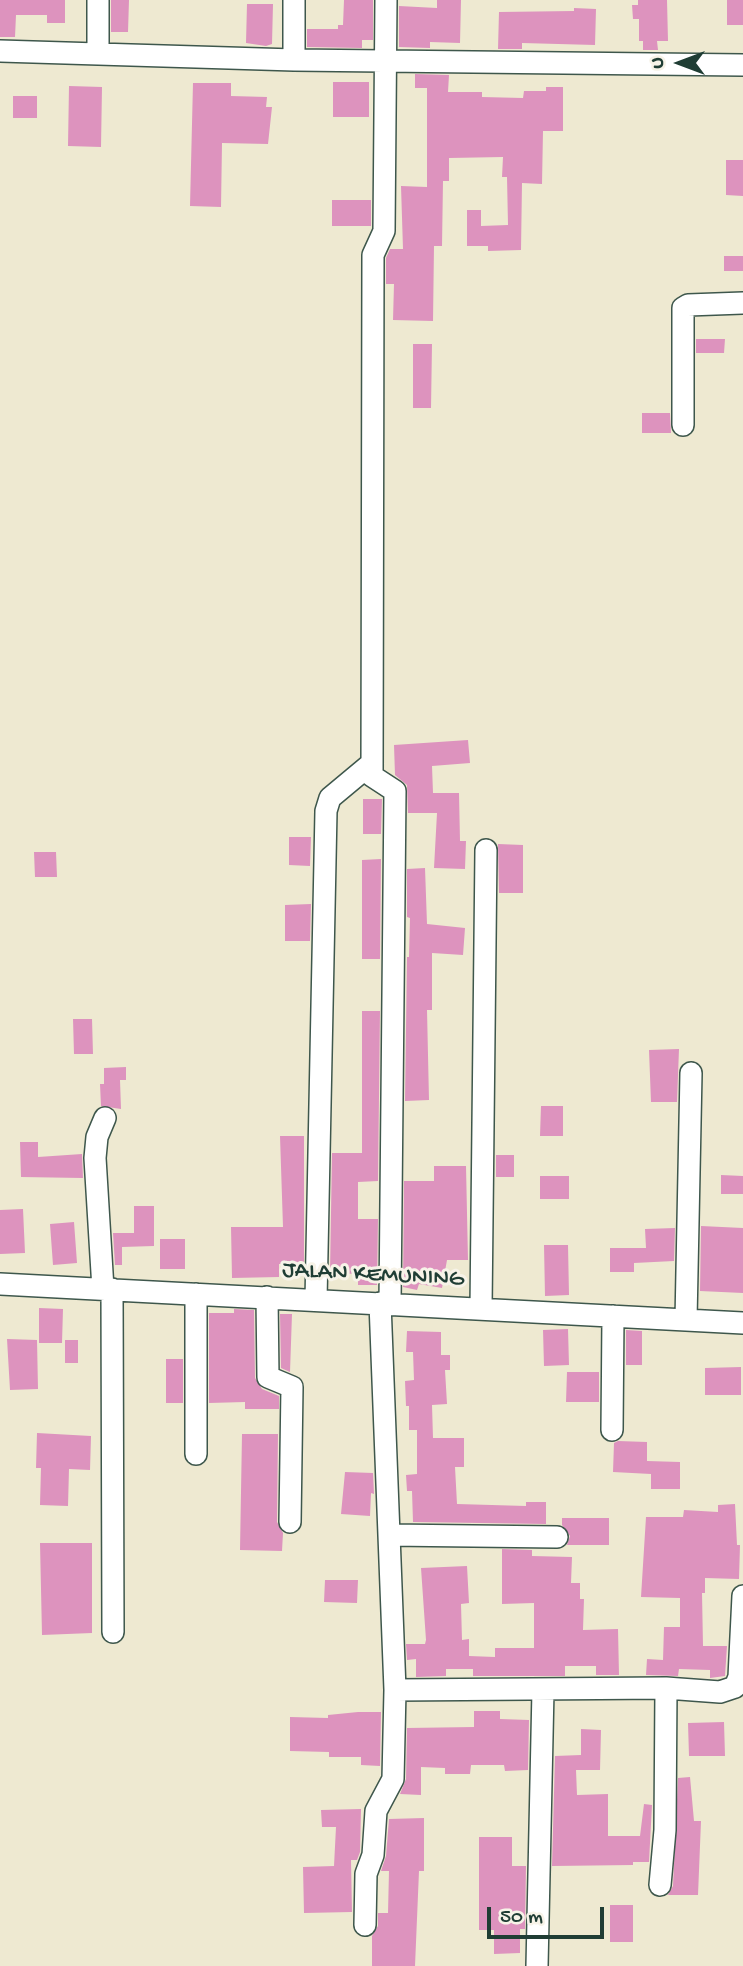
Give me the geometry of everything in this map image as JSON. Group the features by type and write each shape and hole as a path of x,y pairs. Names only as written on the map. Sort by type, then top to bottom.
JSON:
{"street":[{"path":"98,0 98,54"},
{"path":"294,0 294,60"},
{"path":"365,1925 366,1874 373,1855 376,1811 393,1779 395,1690 388,1535 385,1303 395,791 374,779 372,762 373,255 384,231 386,0"},
{"path":"0,51 294,60 743,65"},
{"path":"682,425 683,308 743,303"},
{"path":"316,1300 326,811 331,798 372,762"},
{"path":"481,1308 486,850"},
{"path":"686,1320 691,1073"},
{"path":"105,1118 97,1137 95,1158 108,1289 113,1632"},
{"name":"JALAN KEMUNING","path":"0,1284 743,1323"},
{"path":"196,1294 196,1454"},
{"path":"267,1297 268,1377 292,1387 290,1521"},
{"path":"612,1430 613,1316"},
{"path":"388,1535 557,1538"},
{"path":"395,1690 666,1688 739,1691 743,1596"},
{"path":"660,1885 665,1830 666,1688"},
{"path":"537,1966 543,1690"}],"building":[{"path":"0,0 65,0 65,23 47,23 47,15 16,15 15,37 0,37"},
{"path":"111,0 129,0 128,32 111,32"},
{"path":"344,0 373,0 373,40 362,40 362,48 307,47 307,29 338,29 338,25 343,25"},
{"path":"437,0 461,0 460,43 430,42 430,48 399,47 399,6 437,8"},
{"path":"638,0 667,0 668,41 657,41 658,50 643,50 643,41 639,41 639,19 633,19 632,5 638,5"},
{"path":"727,0 743,0 743,25 727,25"},
{"path":"247,4 273,4 272,44 266,46 246,43"},
{"path":"574,8 596,9 595,45 522,43 522,49 498,49 499,12 574,11"},
{"path":"415,74 449,75 448,92 482,92 482,97 523,98 524,91 546,91 546,87 563,87 563,131 543,131 542,184 522,183 521,250 488,251 488,246 467,246 467,210 481,210 481,226 508,225 507,177 502,177 503,157 449,158 449,181 443,181 442,246 434,246 433,321 393,320 394,284 386,284 386,258 390,249 403,249 401,186 427,187 427,88 415,88"},
{"path":"333,82 369,82 369,117 333,117"},
{"path":"193,83 231,83 231,96 267,97 266,107 272,107 268,144 222,143 221,207 190,206"},
{"path":"69,86 102,87 101,147 68,146"},
{"path":"13,96 37,96 37,118 13,118"},
{"path":"726,160 743,160 743,196 726,195"},
{"path":"332,200 371,200 371,226 332,226"},
{"path":"724,256 743,256 743,271 724,271"},
{"path":"696,339 725,339 724,353 696,353"},
{"path":"413,344 432,344 431,408 413,408"},
{"path":"642,413 670,413 671,433 642,433"},
{"path":"468,740 470,763 432,766 433,793 459,793 460,841 466,841 465,869 434,868 437,813 408,813 407,785 395,775 394,745"},
{"path":"363,799 382,799 381,834 363,834"},
{"path":"289,837 311,837 310,866 289,865"},
{"path":"498,844 523,845 523,893 499,893"},
{"path":"34,852 56,852 57,877 35,877"},
{"path":"381,859 380,959 362,959 362,860"},
{"path":"425,868 427,924 465,928 463,955 432,953 432,1010 427,1010 429,1100 405,1101 410,918 407,917 407,869"},
{"path":"311,904 310,941 285,941 285,905"},
{"path":"362,1011 380,1011 378,1181 358,1182 358,1219 378,1219 377,1285 358,1285 358,1274 330,1273 332,1153 362,1153"},
{"path":"73,1019 92,1019 93,1054 74,1054"},
{"path":"679,1049 677,1102 651,1102 649,1050"},
{"path":"126,1067 126,1080 120,1080 121,1109 101,1106 100,1084 104,1084 104,1068"},
{"path":"541,1106 563,1106 563,1136 540,1136"},
{"path":"280,1136 304,1136 304,1264 279,1264 279,1277 232,1278 231,1227 283,1227"},
{"path":"20,1142 38,1142 38,1157 82,1154 83,1178 21,1177"},
{"path":"496,1155 514,1155 514,1177 496,1177"},
{"path":"434,1166 466,1166 468,1260 447,1260 442,1288 419,1284 417,1290 403,1287 404,1181 434,1181"},
{"path":"721,1175 743,1176 743,1194 721,1194"},
{"path":"540,1176 569,1176 569,1199 540,1199"},
{"path":"134,1206 154,1206 154,1246 122,1247 122,1265 115,1265 113,1233 134,1233"},
{"path":"23,1209 25,1253 0,1254 0,1210"},
{"path":"74,1222 77,1263 53,1265 50,1224"},
{"path":"701,1226 743,1228 743,1293 700,1291"},
{"path":"675,1228 674,1261 634,1263 634,1272 610,1272 610,1248 646,1248 645,1229"},
{"path":"160,1239 185,1239 185,1269 160,1269"},
{"path":"544,1245 568,1245 569,1295 545,1296"},
{"path":"39,1308 63,1309 62,1343 39,1343"},
{"path":"234,1309 254,1310 255,1378 262,1389 279,1396 279,1409 245,1409 245,1402 209,1403 209,1313 234,1313"},
{"path":"280,1314 292,1314 290,1372 281,1368"},
{"path":"568,1329 569,1365 544,1366 543,1330"},
{"path":"626,1330 642,1331 642,1365 626,1365"},
{"path":"407,1331 441,1332 441,1355 450,1355 450,1370 445,1370 447,1404 432,1405 433,1438 464,1438 464,1467 455,1467 457,1504 526,1506 526,1502 546,1502 546,1524 413,1522 412,1491 407,1491 406,1475 417,1474 417,1430 409,1430 409,1406 406,1406 405,1381 414,1380 413,1352 406,1352"},
{"path":"7,1339 37,1340 38,1389 10,1390"},
{"path":"65,1340 78,1340 78,1363 65,1363"},
{"path":"166,1359 183,1359 183,1403 166,1403"},
{"path":"741,1367 741,1395 705,1395 705,1368"},
{"path":"567,1372 599,1372 599,1402 566,1402"},
{"path":"37,1433 91,1436 90,1470 69,1469 68,1506 40,1505 41,1468 36,1468"},
{"path":"242,1434 278,1434 277,1522 283,1533 282,1551 240,1550"},
{"path":"647,1442 647,1461 680,1462 680,1489 651,1489 651,1474 613,1472 614,1443"},
{"path":"345,1472 373,1473 374,1494 371,1493 370,1516 341,1514"},
{"path":"735,1504 737,1545 740,1545 739,1579 705,1578 705,1593 702,1593 703,1646 727,1646 725,1676 710,1678 710,1670 679,1669 678,1676 646,1675 647,1659 663,1660 664,1627 680,1627 680,1598 641,1597 646,1517 683,1517 684,1510 718,1512 718,1505"},
{"path":"562,1518 609,1518 609,1545 567,1545 570,1536 562,1525"},
{"path":"40,1543 92,1543 92,1633 42,1635"},
{"path":"502,1549 532,1550 532,1556 572,1557 571,1583 580,1583 580,1599 584,1599 583,1630 618,1629 619,1675 596,1675 596,1666 565,1666 565,1676 473,1676 473,1669 446,1669 446,1676 416,1677 416,1659 407,1660 406,1644 425,1644 426,1640 421,1568 467,1566 469,1603 461,1604 462,1640 469,1639 469,1656 495,1657 495,1648 534,1648 534,1603 502,1604"},
{"path":"325,1580 358,1580 357,1603 324,1602"},
{"path":"474,1711 500,1711 500,1719 529,1720 528,1770 505,1771 504,1765 471,1765 470,1774 445,1774 445,1768 421,1767 421,1795 400,1794 406,1779 407,1728 474,1727"},
{"path":"381,1712 380,1766 361,1765 361,1757 329,1757 329,1752 290,1751 290,1717 328,1718 328,1715"},
{"path":"724,1722 725,1756 689,1756 688,1723"},
{"path":"581,1729 601,1730 600,1770 576,1770 577,1795 608,1794 608,1836 640,1836 644,1804 652,1805 649,1862 633,1862 633,1865 552,1866 555,1756 581,1755"},
{"path":"690,1777 694,1821 701,1821 698,1895 668,1895 673,1886 678,1778"},
{"path":"361,1809 360,1852 357,1860 351,1860 352,1912 304,1913 303,1867 334,1866 336,1827 322,1827 321,1810"},
{"path":"424,1818 424,1871 419,1871 415,1966 372,1966 372,1936 378,1926 378,1913 388,1913 389,1871 381,1871 386,1856 389,1819"},
{"path":"479,1837 512,1837 512,1866 526,1866 525,1929 520,1929 520,1953 494,1954 494,1930 479,1930"},
{"path":"610,1905 633,1905 633,1942 610,1942"}]}
